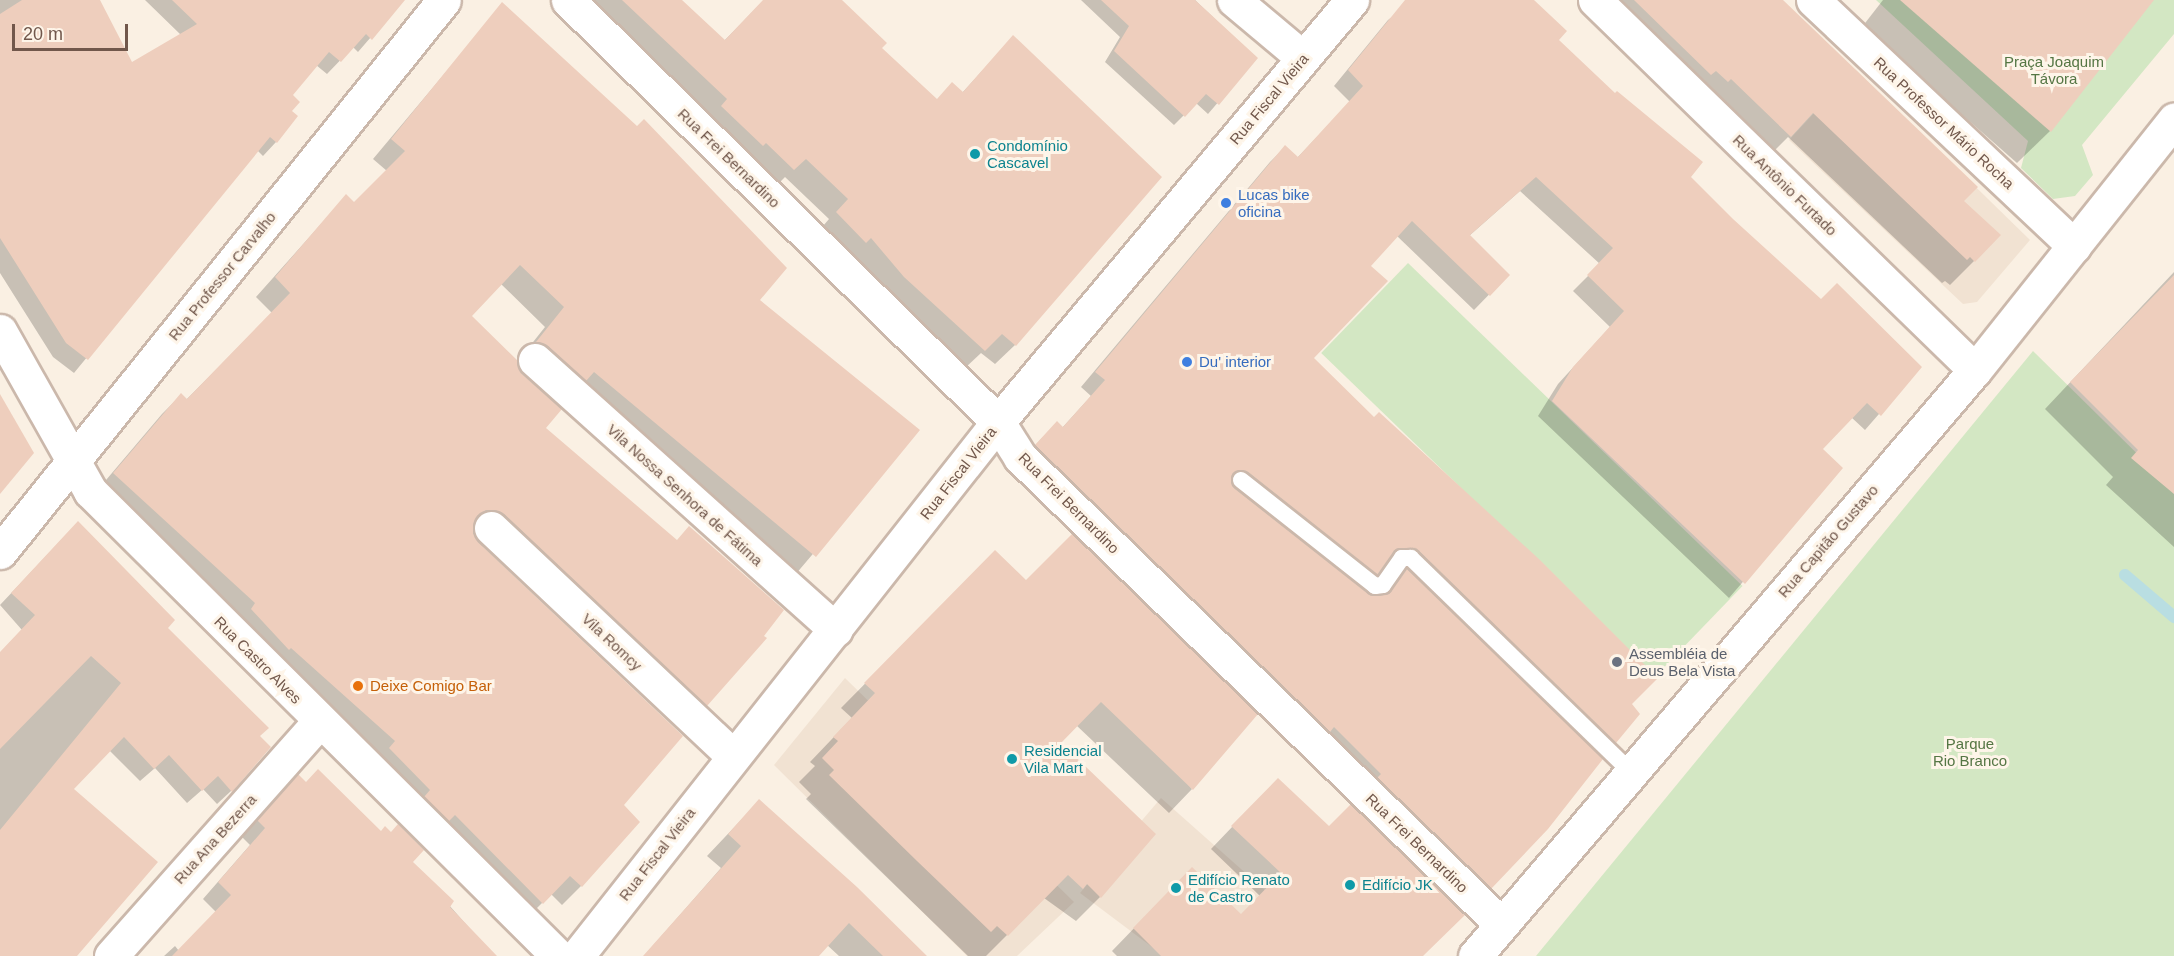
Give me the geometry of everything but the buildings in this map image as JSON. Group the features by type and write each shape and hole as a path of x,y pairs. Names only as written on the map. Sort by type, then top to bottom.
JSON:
{"street":[{"name":"Rua Professor Carvalho","path":"0,552 444,0"},
{"name":"Rua Frei Bernardino","path":"568,0 998,422 1020,457 1501,924"},
{"path":"1234,0 1303,58"},
{"name":"Rua Fiscal Vieira","path":"577,956 998,422 1352,0"},
{"name":"Rua Antônio Furtado","path":"1595,0 1975,370"},
{"name":"Rua Professor Mário Rocha","path":"1827,5 2074,246"},
{"name":"Rua Capitão Gustavo","path":"1475,956 1630,771 1975,370 2174,120"},
{"name":"Rua Castro Alves","path":"0,331 75,459 90,491 319,722 558,956"},
{"name":"Vila Nossa Senhora de Fátima","path":"535,360 836,630"},
{"name":"Vila Romcy","path":"491,528 733,756"},
{"name":"Rua Ana Bezerra","path":"111,956 319,722"}],"lane":[{"path":"1241,480 1375,586 1383,585 1402,558 1411,558 1630,771"}],"shaded area":[{"path":"1855,69 2030,240 1977,302 1963,304 1789,140"},
{"path":"845,678 1074,902 1017,956 967,956 774,765"},
{"path":"1161,798 1339,956 1160,953 1080,893"}],"green space":[{"name":"Praça Joaquim Távora","path":"1876,0 2174,0 2174,34 2082,145 2093,175 2075,196 2053,199 2021,168 2028,141"},
{"path":"1408,263 1742,586 1656,676 1321,353"},
{"name":"Parque Rio Branco","path":"2033,351 2174,490 2174,956 1536,956"}],"waterway":[{"path":"2125,575 2174,617"}],"place":[{"name":"Condomínio Cascavel","path":"975,154"},
{"name":"Lucas bike oficina","path":"1226,203"},
{"name":"Du' interior","path":"1187,362"},
{"name":"Assembléia de Deus Bela Vista","path":"1617,662"},
{"name":"Deixe Comigo Bar","path":"358,686"},
{"name":"Residencial Vila Mart","path":"1012,759"},
{"name":"Edifício JK","path":"1350,885"},
{"name":"Edifício Renato de Castro","path":"1176,888"}]}
